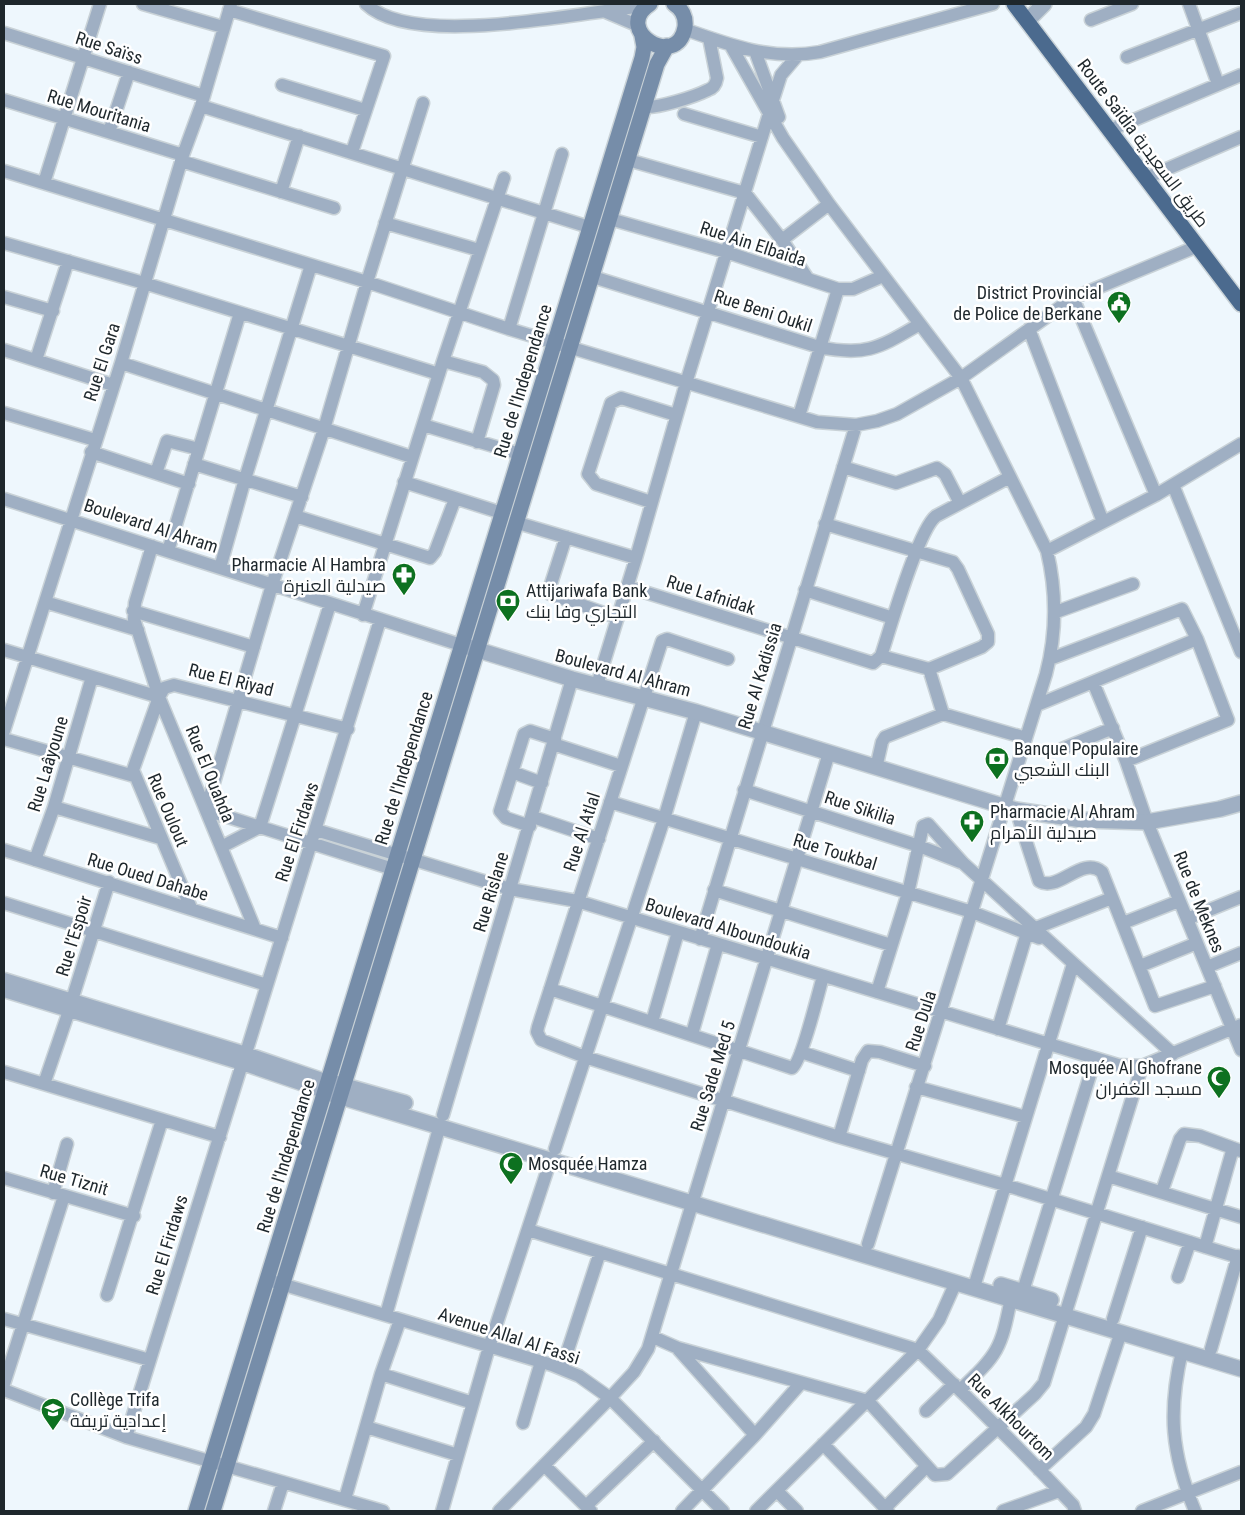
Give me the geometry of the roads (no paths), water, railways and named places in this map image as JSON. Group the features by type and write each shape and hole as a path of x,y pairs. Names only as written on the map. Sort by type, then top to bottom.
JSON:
{"highway":[{"name":"Route Saïdia طريق السعيدية","path":"1014,4 1241,304"}],"main road":[{"name":"Rue de l'Independance","path":"196,1511 642,58 644,47 639,18 648,5"},
{"path":"679,6 684,16 684,29"},
{"name":"Rue de l'Independance","path":"213,1511 479,651 659,59 667,46 678,40 684,29"},
{"path":"641,31 653,45 667,46"}],"street":[{"path":"44,183 100,4"},
{"path":"143,4 160,6 223,27"},
{"path":"366,4 382,15 398,22 449,27 606,12 648,5"},
{"path":"684,29 730,46 781,56 798,55 820,52 992,4"},
{"path":"1027,21 1044,4"},
{"path":"1090,20 1132,4"},
{"path":"1189,4 1218,84"},
{"path":"230,7 384,56 352,152"},
{"name":"Rue El Gara","path":"4,731 26,656 121,363 182,158 202,101 230,7"},
{"path":"606,12 641,31"},
{"path":"1127,57 1241,13"},
{"name":"Rue Saïss","path":"4,33 129,72 299,136 589,227"},
{"path":"644,107 678,100 710,90 715,85 717,78 709,38"},
{"path":"730,46 771,108"},
{"path":"755,51 771,108"},
{"path":"597,685 628,587 707,311 746,193 771,108 776,84 798,55"},
{"path":"109,132 129,72"},
{"path":"1110,130 1241,75"},
{"path":"282,85 365,110"},
{"name":"Rue Mouritania","path":"4,100 109,132 281,192 334,208"},
{"path":"395,862 312,843 206,810 272,585 324,429 366,282 423,103"},
{"name":"Rue Dula","path":"771,108 792,150 829,204 961,378 1047,551 1054,583 1056,612 1050,659 1026,738 1011,809 982,879 868,1244"},
{"path":"684,114 762,136"},
{"path":"281,192 299,136"},
{"path":"1146,178 1241,137"},
{"path":"509,329 562,154"},
{"path":"628,160 746,193 782,240 808,279"},
{"path":"4,171 686,383 817,422 856,425 877,421 897,414 961,378 1073,298 1198,246"},
{"path":"363,615 438,374 504,178"},
{"path":"782,240 829,204"},
{"name":"Rue Ain Elbaida","path":"610,219 726,252 838,289 853,290 883,276"},
{"path":"385,223 479,250"},
{"path":"4,243 144,283 438,374"},
{"path":"36,360 68,262"},
{"path":"220,568 245,479 268,411 311,265"},
{"name":"Rue Beni Oukil","path":"593,277 844,353 866,351 881,347 920,324"},
{"path":"798,416 838,289"},
{"path":"4,297 53,312"},
{"path":"1073,298 1156,495"},
{"path":"168,551 240,313"},
{"path":"1029,329 1103,522"},
{"path":"4,350 113,385"},
{"path":"443,361 483,372 493,380 494,385 477,442"},
{"path":"121,363 412,457"},
{"path":"651,502 596,484 588,474 611,404 614,400 621,398 676,416"},
{"path":"4,413 95,440"},
{"path":"422,425 520,454"},
{"name":"Rue Al Kadissia","path":"700,939 856,425"},
{"path":"156,473 167,441 199,449"},
{"path":"1047,551 1156,495 1241,444"},
{"path":"91,452 189,484"},
{"path":"194,464 302,497"},
{"path":"843,467 896,483 938,468 945,474 960,502"},
{"path":"825,524 917,551 949,560 956,565 988,634 988,642 982,647 928,669 881,656 917,551 932,519 960,502 1010,477"},
{"path":"404,482 502,513"},
{"path":"1173,485 1241,652"},
{"name":"Boulevard Al Ahram","path":"4,499 479,651 572,679 643,696 1011,809 1082,820 1147,822 1203,813 1241,803"},
{"path":"295,516 428,558 433,556 455,499"},
{"path":"518,523 636,558"},
{"path":"566,537 549,590 550,594 618,618"},
{"path":"152,546 133,611 254,647"},
{"path":"1056,612 1133,584"},
{"name":"Rue Lafnidak","path":"628,587 870,664 876,662 881,656"},
{"path":"805,590 893,618"},
{"path":"45,602 138,630"},
{"path":"221,847 260,827 330,604"},
{"path":"1050,659 1179,609 1184,611 1197,639 1228,720 1126,761"},
{"name":"Rue El Ouahda","path":"133,611 160,697 255,929"},
{"name":"Rue El Firdaws","path":"126,1436 348,729 380,620"},
{"path":"1037,705 1197,639"},
{"name":"Rue Al Atlal","path":"584,1057 546,1043 539,1037 538,1027 662,641 665,640 728,659"},
{"path":"4,650 160,697"},
{"path":"928,669 943,714"},
{"name":"Rue Laâyoune","path":"35,860 54,807 92,677"},
{"name":"Rue Rislane","path":"386,1315 441,1120 572,679"},
{"name":"Rue de Meknes","path":"1093,682 1113,728 1147,822 1197,944 1215,986 1237,1026 1241,1050"},
{"name":"Rue El Riyad","path":"160,697 164,688 174,685 296,714 348,729"},
{"name":"Rue Oulout","path":"160,697 133,765 134,776 191,908"},
{"path":"442,1511 490,1347 664,819 696,712"},
{"path":"876,768 885,737 943,714 1026,738"},
{"path":"1062,749 1113,728"},
{"path":"599,838 531,821 506,818 500,811 524,734 527,731 621,766"},
{"path":"4,739 134,776"},
{"name":"Rue Sade Med 5","path":"499,1511 634,1372 653,1337 829,753"},
{"path":"512,772 542,783"},
{"name":"Rue Sikilia","path":"744,790 919,846 963,863"},
{"name":"Rue Toukbal","path":"610,802 1030,931"},
{"path":"54,807 160,838"},
{"path":"1011,809 1039,881 1048,884 1088,867 1102,872 1155,1006 1215,986"},
{"path":"877,992 908,892 923,826 928,824 963,863 982,879 1030,931 1048,941 1173,1054"},
{"path":"316,830 395,862"},
{"name":"Rue Oued Dahabe","path":"4,850 282,938"},
{"name":"Boulevard Alboundoukia","path":"395,862 414,860 510,889 577,901 1095,1059 1118,1064 1142,1066"},
{"name":"Rue l’Espoir","path":"44,1084 71,1006 109,882"},
{"path":"714,890 891,945"},
{"path":"1187,919 1241,897"},
{"path":"998,1029 1030,931 1112,898"},
{"path":"1123,923 1180,901"},
{"path":"4,903 267,985"},
{"path":"652,1022 678,932"},
{"path":"692,1034 718,944"},
{"path":"1140,966 1197,944"},
{"path":"1207,967 1241,953"},
{"path":"976,1282 1047,1044 1073,964"},
{"path":"550,989 692,1034 789,1068 796,1065 801,1052 823,976"},
{"path":"4,979 71,1006"},
{"path":"4,991 71,1006 244,1058 326,1086 695,1197 956,1282 976,1282"},
{"path":"653,1337 678,1348 868,1401 935,1474 946,1474 1035,1394 1044,1383 1142,1066 1237,1026"},
{"path":"839,1137 858,1071 868,1051 880,1052 924,1066"},
{"path":"801,1052 858,1071"},
{"path":"584,1057 839,1137 1005,1185 1239,1257 1211,1349"},
{"path":"926,1412 991,1360 997,1350 1050,1199 1095,1059"},
{"path":"4,1072 220,1137"},
{"path":"916,1087 1026,1117"},
{"path":"108,1295 134,1216 162,1120"},
{"path":"1162,1191 1180,1139 1184,1134 1200,1136 1237,1149 1216,1208 1205,1247"},
{"path":"4,1384 58,1194 67,1144"},
{"path":"1108,1176 1162,1191 1241,1217"},
{"name":"Rue Tiznit","path":"4,1178 134,1216"},
{"path":"695,1197 868,1244 976,1282 1067,1310 1121,1332 1241,1369"},
{"path":"1113,1319 1142,1227"},
{"path":"528,1230 918,1350"},
{"path":"1178,1277 1190,1242"},
{"path":"562,1368 600,1252"},
{"name":"Avenue Allal Al Fassi","path":"268,1280 562,1368 588,1381 610,1398 724,1511"},
{"path":"756,1511 918,1350 939,1320 956,1282"},
{"path":"1067,1310 1113,1319 1241,1358"},
{"path":"4,1319 150,1360"},
{"path":"345,1499 381,1374 400,1320"},
{"path":"1039,1470 1086,1427 1094,1414 1121,1332"},
{"path":"678,1348 755,1435"},
{"name":"Rue Alkhourtom","path":"918,1350 957,1387 1076,1509"},
{"path":"1182,1351 1176,1378 1173,1426 1187,1493 1195,1511"},
{"path":"523,1423 541,1362"},
{"path":"381,1374 473,1403"},
{"path":"682,1511 703,1491 801,1383"},
{"path":"4,1390 126,1436 383,1511"},
{"path":"366,1426 458,1455"},
{"path":"544,1465 589,1509 654,1441"},
{"path":"823,1444 887,1510 927,1466"},
{"path":"1142,1511 1241,1472"},
{"path":"274,1511 283,1483"},
{"path":"777,1491 797,1511"},
{"path":"1003,1511 1059,1491"}],"place":[{"name":"District Provincial de Police de Berkane","path":"1119,324"},
{"name":"Pharmacie Al Hambra صيدلية العنبرة","path":"404,596"},
{"name":"Attijariwafa Bank التجاري وفا بنك","path":"508,622"},
{"name":"Banque Populaire البنك الشعبي","path":"997,780"},
{"name":"Pharmacie Al Ahram صيدلية الأهرام","path":"972,843"},
{"name":"Mosquée Al Ghofrane مسجد الغفران","path":"1219,1099"},
{"name":"Mosquée Hamza","path":"511,1185"},
{"name":"Collège Trifa إعدادية تريفة","path":"53,1431"}]}
